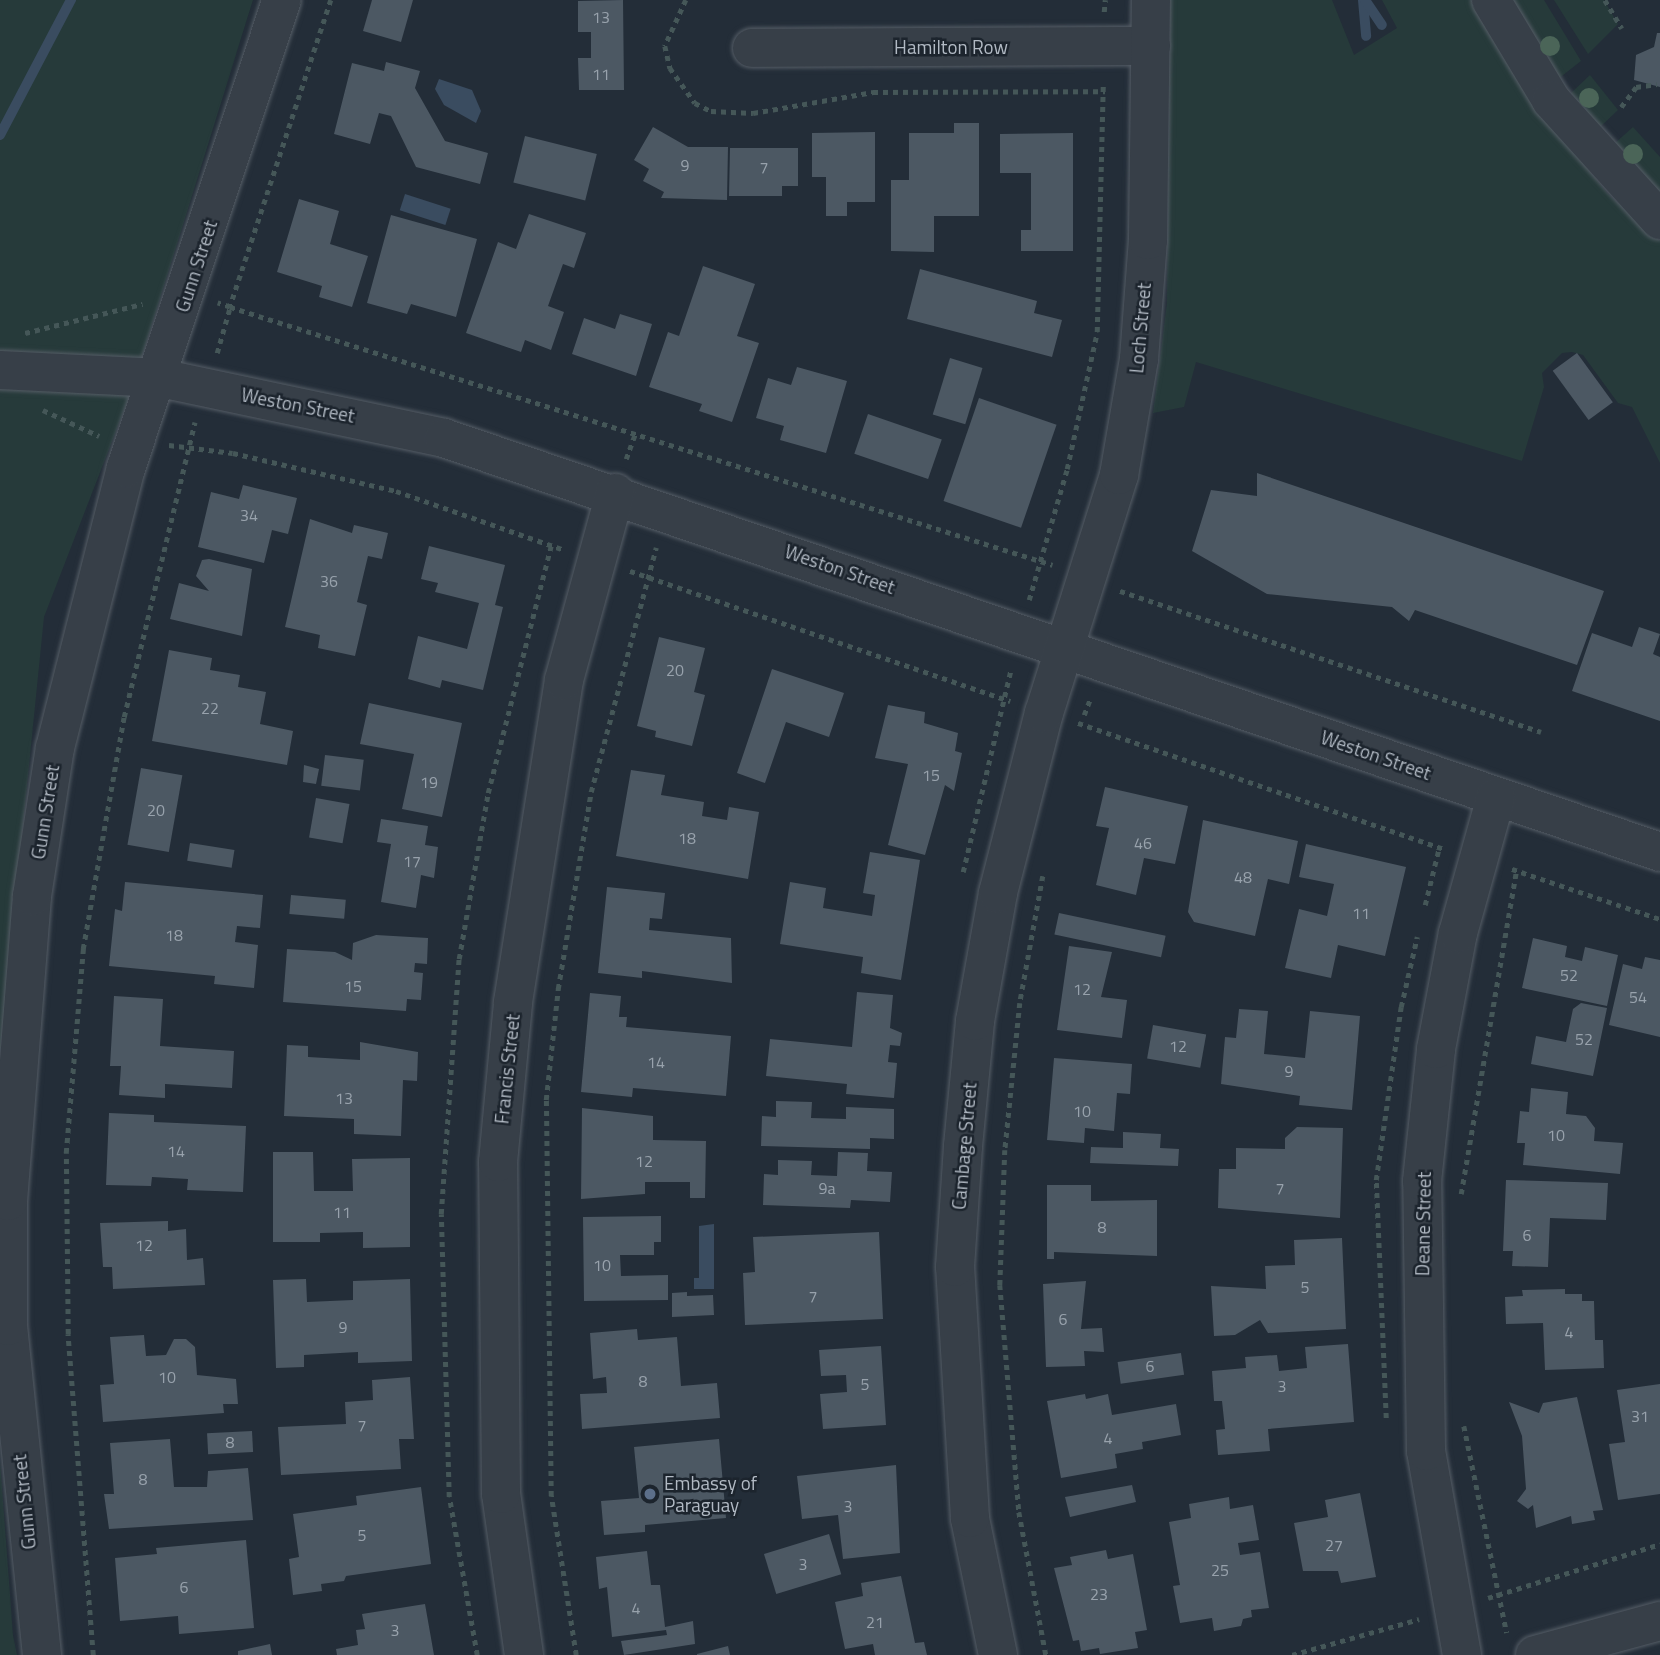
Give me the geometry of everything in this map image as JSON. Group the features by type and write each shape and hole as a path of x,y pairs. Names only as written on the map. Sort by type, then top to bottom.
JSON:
{"street":[{"name":"Gunn Street","path":"42,1655 8,1326 8,1201 32,896 55,748 133,452 160,378 282,0"},
{"name":"Loch Street","path":"1067,646 1119,475 1139,359 1151,0"},
{"path":"1491,0 1551,100 1660,220"},
{"name":"Hamilton Row","path":"752,48 1151,46"},
{"name":"Weston Street","path":"5,353 160,378 431,435 615,493 1067,646 1660,852"},
{"name":"Francis Street","path":"524,1655 501,1494 498,1162 513,1002 564,681 615,493"},
{"name":"Cambage Street","path":"998,1655 971,1518 955,1267 975,1021 998,893 1044,713 1067,646"},
{"name":"Deane Street","path":"1462,1655 1426,1451 1422,1181 1436,1049 1478,859 1496,797"},
{"path":"1522,1649 1660,1621"}],"path":[{"path":"93,1655 68,1334 66,1153 83,949 124,717 187,447 331,0"},
{"path":"1003,698 1041,559 1097,332 1105,91 1098,63 1105,0"},
{"path":"1605,0 1622,28"},
{"path":"684,1 665,46 670,68 695,103 711,111 752,113 873,92 1105,91"},
{"path":"1621,107 1636,87 1657,83"},
{"path":"5,353 188,292 1041,559 1086,579 1541,732"},
{"path":"40,408 133,452 159,444 187,447 396,491 1044,713 1081,723 1660,919"},
{"path":"576,1655 551,1496 546,1100 558,989 591,792 645,577 669,511"},
{"path":"1077,737 1106,660"},
{"path":"1458,1208 1516,870 1533,810"},
{"path":"1044,870 1020,1003 1005,1150 1000,1285 1019,1512 1046,1655"},
{"path":"1463,1411 1522,1649"}],"green space":[{"path":"0,0 253,0 130,395 44,617 0,1053"},
{"path":"1170,0 1332,0 1354,55 1397,28 1382,0 1475,0 1543,114 1608,194 1660,241 1660,463 1632,407 1618,403 1583,355 1572,352 1562,353 1542,373 1544,387 1522,461 1196,362 1184,407 1153,413 1167,303"},
{"path":"1511,0 1544,0 1581,61 1558,79"},
{"path":"1554,0 1604,0 1618,24 1588,54"},
{"path":"1590,75 1618,110 1598,129 1571,93"},
{"path":"1633,127 1660,157 1660,196 1614,144"},
{"path":"0,1461 13,1635 17,1655 0,1655"}],"water":[{"path":"439,79 472,90 481,111 476,123 444,105 435,89"},
{"path":"405,194 451,209 445,225 400,210"},
{"path":"714,1224 714,1289 694,1289 694,1278 699,1278 699,1226"}],"building":[{"path":"372,0 413,0 401,42 363,31"},
{"path":"623,0 624,90 579,90 578,58 591,58 591,32 578,32 578,1"},
{"path":"1657,33 1660,33 1660,87 1634,80 1636,55 1654,47"},
{"path":"386,62 420,71 415,88 445,141 488,153 480,184 416,167 391,116 379,113 370,144 334,134 352,63 384,71"},
{"path":"954,123 979,123 979,216 934,216 934,252 891,251 891,180 909,180 909,133 954,133"},
{"path":"653,127 688,147 728,147 727,200 661,198 664,192 643,181 649,169 634,160"},
{"path":"875,132 875,202 847,202 847,216 826,216 826,177 812,177 812,133"},
{"path":"1073,133 1073,251 1021,251 1021,230 1031,230 1031,173 1000,173 1000,134"},
{"path":"525,136 597,154 585,200 513,183"},
{"path":"730,148 798,148 798,186 782,186 782,196 729,196"},
{"path":"299,199 339,211 330,244 368,256 352,307 319,297 322,286 277,272"},
{"path":"529,214 586,233 574,268 563,264 548,306 564,312 551,350 525,340 521,352 466,333 498,242 516,249"},
{"path":"391,215 477,239 456,317 411,304 407,314 367,303"},
{"path":"703,266 755,284 737,336 759,343 732,422 699,411 702,404 649,387 668,332 679,336"},
{"path":"920,269 1037,301 1034,313 1062,320 1052,357 907,319"},
{"path":"620,314 652,324 636,376 572,354 584,318 615,329"},
{"path":"1577,353 1613,402 1589,420 1553,371"},
{"path":"950,358 983,368 965,424 933,414"},
{"path":"797,367 847,381 826,453 780,440 784,426 756,418 768,378 791,385"},
{"path":"979,398 1057,425 1021,528 944,501"},
{"path":"868,414 942,439 928,479 854,454"},
{"path":"1257,473 1604,591 1577,665 1415,610 1409,621 1392,607 1267,594 1192,551 1211,490 1257,496"},
{"path":"243,485 297,498 288,534 272,530 264,563 198,547 211,492 239,499"},
{"path":"310,519 352,533 354,525 388,533 382,559 368,556 357,602 367,605 355,656 318,648 320,635 285,627"},
{"path":"429,546 505,565 495,605 503,607 483,690 442,680 440,688 408,679 418,636 467,649 479,603 435,592 438,583 421,579"},
{"path":"209,559 252,569 242,636 170,619 179,583 209,591 196,576 202,560"},
{"path":"1639,627 1660,634 1653,654 1660,657 1660,721 1572,691 1592,633 1632,647"},
{"path":"659,637 705,648 694,692 705,695 692,746 655,737 656,731 637,726"},
{"path":"169,650 212,658 210,670 240,675 238,687 266,692 260,724 293,731 287,765 152,741"},
{"path":"772,669 844,693 829,737 786,722 765,783 737,773"},
{"path":"369,703 462,723 442,817 402,809 414,754 360,744"},
{"path":"888,705 925,712 924,723 958,733 955,751 962,753 954,791 945,785 925,855 888,845 908,764 875,758"},
{"path":"325,755 364,760 360,791 321,786"},
{"path":"304,765 319,769 316,784 303,782"},
{"path":"141,768 182,775 169,852 127,845"},
{"path":"631,770 665,775 661,795 704,802 702,816 727,820 729,807 759,812 748,879 616,856"},
{"path":"1105,787 1188,806 1175,864 1144,858 1136,895 1096,885 1109,828 1096,826"},
{"path":"316,798 349,804 343,843 309,837"},
{"path":"381,819 428,826 425,845 438,847 434,878 421,875 416,908 381,902 391,844 377,842"},
{"path":"1203,820 1298,841 1289,884 1268,879 1255,936 1194,922 1188,912"},
{"path":"190,843 234,850 232,868 187,861"},
{"path":"1306,844 1406,867 1385,956 1338,945 1331,978 1285,968 1299,909 1327,916 1334,884 1299,877"},
{"path":"870,852 920,860 901,980 861,973 863,957 780,944 790,882 826,888 823,908 872,916 875,895 863,893"},
{"path":"125,882 263,895 260,928 237,926 235,942 258,945 254,988 214,984 215,976 109,966 115,909 122,911"},
{"path":"607,887 665,893 662,919 650,918 649,930 731,938 732,983 642,971 642,978 598,973"},
{"path":"291,895 346,900 344,919 289,914"},
{"path":"1059,913 1166,936 1161,957 1054,935"},
{"path":"376,935 428,938 427,964 415,963 414,972 423,973 421,1000 407,999 406,1011 283,1002 287,949 335,952 352,960 353,943"},
{"path":"1533,938 1567,946 1565,957 1582,961 1585,947 1618,955 1607,1006 1522,988"},
{"path":"1069,946 1112,952 1101,997 1127,1000 1122,1038 1057,1030"},
{"path":"1645,957 1660,960 1660,1037 1609,1025 1623,964 1642,969"},
{"path":"857,992 893,995 890,1028 902,1033 900,1046 890,1045 888,1062 897,1063 894,1098 846,1094 847,1084 766,1076 770,1039 852,1047"},
{"path":"590,993 621,996 619,1017 627,1017 626,1027 731,1036 726,1096 633,1088 632,1097 581,1092"},
{"path":"114,996 163,999 160,1046 234,1051 232,1088 165,1084 165,1098 119,1095 121,1066 110,1066"},
{"path":"1581,1003 1607,1008 1593,1076 1531,1064 1536,1036 1566,1042 1573,1009"},
{"path":"1239,1009 1268,1011 1264,1054 1305,1058 1310,1011 1360,1016 1352,1110 1299,1105 1300,1096 1221,1084 1225,1037 1236,1038"},
{"path":"1153,1025 1206,1034 1200,1068 1147,1058"},
{"path":"360,1042 418,1052 417,1081 403,1080 401,1136 354,1134 354,1119 284,1116 287,1045 308,1046 308,1057 360,1060"},
{"path":"1054,1058 1132,1064 1130,1094 1117,1093 1114,1131 1085,1128 1084,1143 1047,1140"},
{"path":"1531,1088 1568,1092 1566,1114 1586,1116 1595,1128 1594,1141 1623,1143 1620,1174 1523,1165 1525,1143 1517,1143 1520,1111 1529,1112"},
{"path":"776,1101 812,1102 811,1118 846,1119 846,1107 894,1109 894,1139 870,1138 870,1149 761,1146 762,1116 776,1117"},
{"path":"582,1108 653,1116 653,1140 706,1141 705,1198 690,1198 690,1182 645,1182 645,1194 581,1199"},
{"path":"109,1113 154,1115 154,1122 246,1126 243,1192 187,1190 188,1179 152,1177 151,1186 106,1185"},
{"path":"1297,1127 1343,1128 1340,1218 1218,1208 1219,1169 1236,1169 1236,1148 1285,1149 1285,1138"},
{"path":"1123,1132 1161,1134 1160,1148 1179,1149 1178,1166 1090,1163 1091,1147 1123,1148"},
{"path":"273,1152 313,1152 314,1191 353,1191 352,1159 410,1158 410,1247 363,1248 363,1232 320,1233 320,1242 273,1242"},
{"path":"838,1152 868,1153 867,1171 892,1172 890,1202 851,1200 850,1208 763,1205 764,1174 778,1175 778,1160 812,1161 811,1175 837,1176"},
{"path":"1506,1180 1608,1183 1606,1220 1550,1218 1548,1267 1512,1266 1513,1251 1503,1251"},
{"path":"1047,1185 1091,1185 1091,1201 1157,1200 1157,1256 1054,1252 1054,1259 1047,1259"},
{"path":"661,1216 661,1242 654,1242 654,1255 620,1255 621,1276 668,1275 668,1300 584,1301 583,1217"},
{"path":"168,1221 168,1231 186,1229 187,1260 203,1258 205,1285 113,1289 112,1267 103,1267 100,1223"},
{"path":"879,1232 883,1319 745,1325 743,1273 755,1272 753,1237"},
{"path":"1342,1238 1346,1329 1268,1333 1260,1320 1235,1335 1214,1336 1211,1286 1266,1289 1265,1266 1295,1265 1294,1240"},
{"path":"306,1279 307,1302 353,1300 353,1281 410,1279 412,1361 358,1363 358,1352 304,1355 304,1367 276,1368 273,1280"},
{"path":"1086,1281 1081,1329 1102,1328 1104,1352 1084,1351 1085,1366 1046,1367 1043,1284"},
{"path":"1565,1289 1565,1294 1582,1294 1582,1301 1594,1301 1595,1340 1603,1340 1604,1368 1545,1370 1543,1323 1506,1324 1505,1297 1523,1296 1522,1290"},
{"path":"687,1292 687,1296 713,1295 714,1315 672,1317 672,1293"},
{"path":"637,1329 638,1340 677,1337 681,1386 717,1383 720,1418 582,1429 580,1394 607,1393 606,1377 593,1379 590,1333"},
{"path":"144,1335 146,1356 166,1355 174,1339 186,1339 195,1347 197,1375 236,1379 238,1404 223,1404 224,1413 103,1422 100,1385 114,1384 110,1337"},
{"path":"1348,1344 1354,1422 1268,1429 1270,1451 1218,1455 1216,1430 1225,1429 1222,1401 1214,1401 1212,1371 1246,1368 1245,1357 1277,1355 1279,1371 1307,1368 1305,1347"},
{"path":"881,1346 886,1425 823,1429 820,1394 847,1392 846,1375 821,1376 819,1350"},
{"path":"1181,1353 1184,1375 1121,1384 1118,1362"},
{"path":"410,1377 414,1439 399,1439 401,1469 281,1475 278,1427 346,1424 345,1402 373,1400 372,1380"},
{"path":"1660,1384 1660,1494 1618,1500 1609,1444 1625,1442 1617,1390"},
{"path":"1085,1394 1086,1399 1108,1394 1112,1415 1176,1404 1181,1435 1142,1442 1143,1449 1115,1454 1117,1468 1061,1478 1047,1401"},
{"path":"1577,1397 1603,1510 1593,1511 1595,1520 1572,1524 1571,1516 1536,1528 1533,1505 1528,1509 1517,1501 1526,1489 1522,1436 1509,1402 1539,1413 1543,1403"},
{"path":"252,1431 253,1452 208,1454 207,1433"},
{"path":"170,1439 174,1487 207,1487 208,1471 248,1468 253,1520 109,1529 104,1494 114,1494 110,1443"},
{"path":"719,1439 726,1518 645,1525 645,1532 604,1535 601,1501 639,1498 634,1447"},
{"path":"896,1465 900,1553 843,1559 838,1515 802,1519 797,1476"},
{"path":"1132,1485 1136,1502 1070,1517 1065,1497"},
{"path":"421,1487 431,1564 346,1576 344,1581 321,1584 322,1591 293,1595 289,1559 299,1557 293,1514 357,1505 356,1496"},
{"path":"1360,1493 1376,1577 1341,1583 1338,1571 1303,1571 1294,1523 1328,1517 1325,1500"},
{"path":"1229,1497 1230,1509 1253,1505 1259,1540 1238,1543 1240,1555 1260,1552 1269,1608 1251,1610 1252,1617 1243,1619 1241,1626 1214,1631 1212,1618 1180,1623 1173,1586 1180,1585 1169,1522 1191,1518 1189,1504"},
{"path":"829,1534 841,1574 776,1594 764,1554"},
{"path":"246,1540 254,1628 179,1634 178,1616 120,1621 115,1558 157,1554 156,1548"},
{"path":"1106,1550 1108,1559 1133,1554 1147,1630 1135,1632 1138,1648 1100,1654 1099,1648 1081,1651 1079,1640 1073,1641 1054,1568 1072,1565 1070,1557"},
{"path":"647,1551 651,1585 660,1585 665,1627 693,1621 695,1644 624,1655 621,1641 667,1635 666,1630 612,1637 607,1587 599,1589 596,1557"},
{"path":"901,1576 915,1643 924,1642 927,1655 875,1655 873,1644 845,1649 835,1602 863,1596 861,1583"},
{"path":"425,1604 434,1655 337,1655 336,1649 358,1645 356,1630 365,1629 362,1614"},
{"path":"270,1644 272,1655 238,1655 238,1651"},
{"path":"728,1646 730,1655 697,1655 697,1654"}],"waterway":[{"path":"0,135 71,0"},
{"path":"1363,0 1366,36"},
{"path":"1365,0 1382,25"}],"place":[{"name":"Embassy of Paraguay","path":"650,1494"}]}
